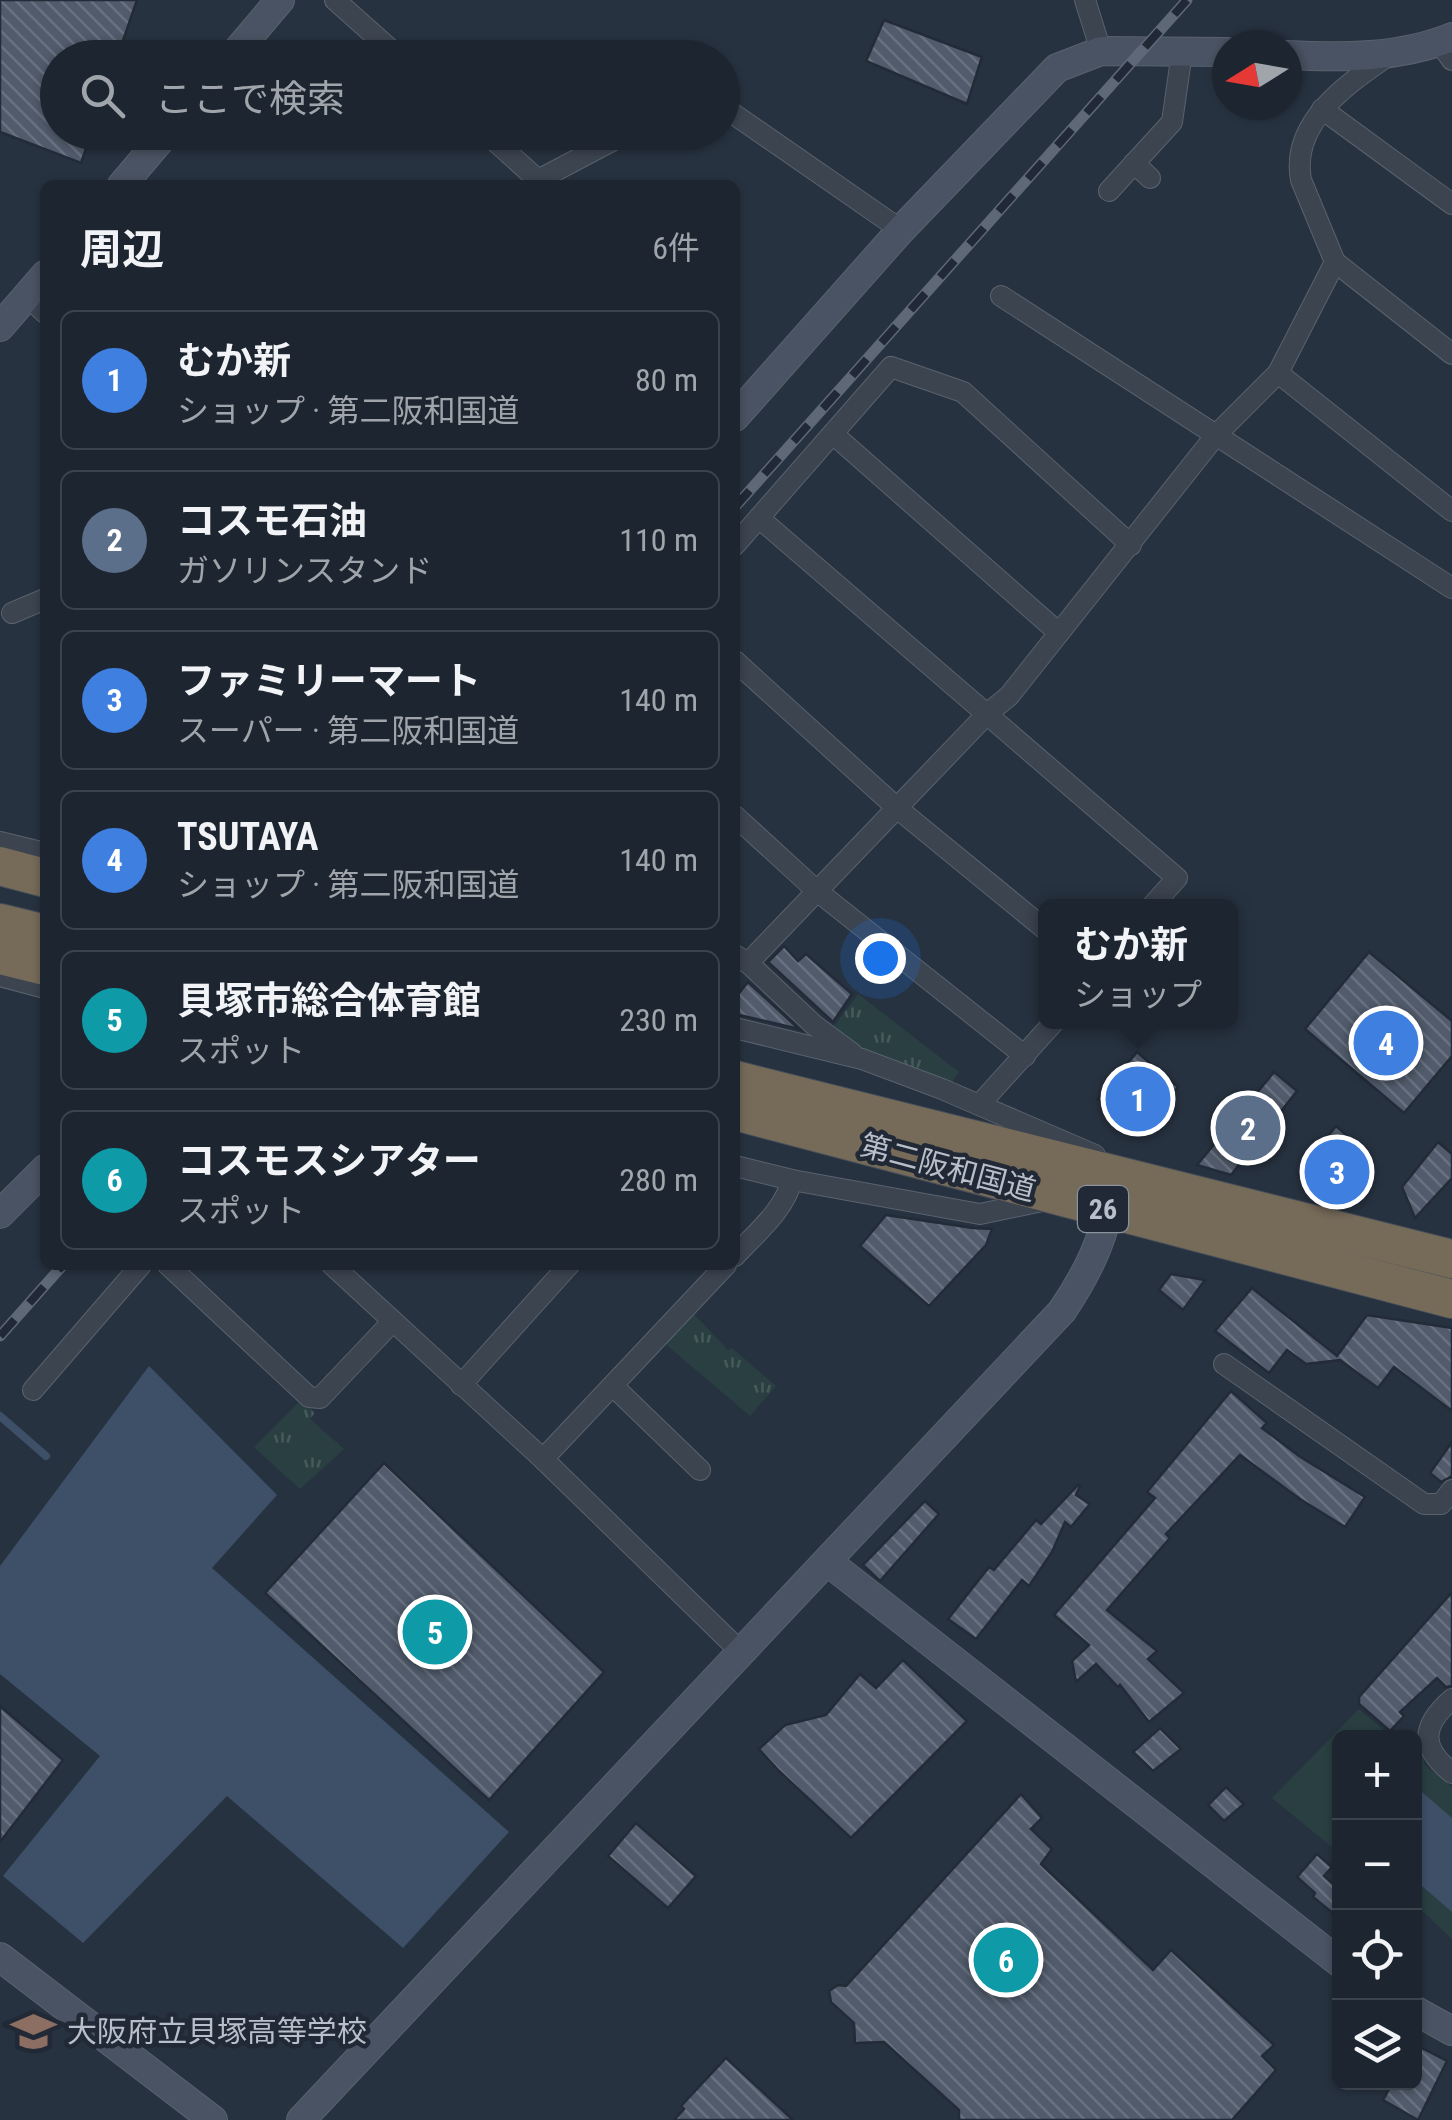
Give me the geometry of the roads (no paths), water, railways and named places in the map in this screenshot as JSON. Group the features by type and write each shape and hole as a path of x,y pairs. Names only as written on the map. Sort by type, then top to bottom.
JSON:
{"highway":[{"path":"0,866 40,877"},
{"path":"0,892 40,902"},
{"path":"0,923 40,933"},
{"path":"0,955 40,965"},
{"path":"740,1062 811,1090"},
{"name":"第二阪和国道","path":"740,1081 811,1090 952,1135 1110,1193 1452,1299"},
{"name":"第二阪和国道","path":"742,1134 818,1156 848,1141 1058,1198 1110,1193 1452,1259"}],"street":[{"path":"246,40 280,0"},
{"path":"335,0 380,40"},
{"path":"1085,0 1101,51"},
{"path":"1302,56 1327,58 1448,46"},
{"path":"1396,50 1322,109 1303,144 1299,168 1335,262 1452,354"},
{"path":"740,411 901,230 1058,68 1101,51 1212,52"},
{"path":"1109,191 1142,170 1172,122 1182,52"},
{"path":"1322,109 1452,204"},
{"path":"740,118 901,230"},
{"path":"126,180 152,150"},
{"path":"504,150 538,180 595,150"},
{"path":"862,1060 814,1025 742,959 817,891 987,714 1009,696 1216,435 1278,373 1335,262"},
{"path":"0,327 39,295"},
{"path":"1001,296 1452,588"},
{"path":"740,540 891,368 963,392 1131,545"},
{"path":"1278,373 1452,511"},
{"path":"833,434 1059,633"},
{"path":"760,518 1177,878 1158,899"},
{"path":"12,613 40,601"},
{"path":"740,666 897,808 1038,923"},
{"path":"740,821 817,891 1025,1056"},
{"path":"0,842 40,852"},
{"path":"0,976 40,987"},
{"path":"300,2120 828,1562 1062,1311 1081,1283 1110,1193 1098,1156 862,1060 740,1029"},
{"path":"979,1105 1048,1029"},
{"path":"742,1134 792,1180 980,1214 1058,1198"},
{"path":"0,1214 40,1174"},
{"path":"740,1251 788,1196 792,1180"},
{"path":"32,1390 137,1270"},
{"path":"173,1270 309,1397 320,1398 393,1321"},
{"path":"337,1270 543,1460 741,1652"},
{"path":"460,1385 564,1270"},
{"path":"543,1460 721,1270"},
{"path":"1224,1364 1424,1504 1448,1505"},
{"path":"612,1386 700,1470"},
{"path":"828,1562 1332,1957"},
{"path":"1452,1699 1434,1715 1429,1735 1433,1758 1452,1774"},
{"path":"0,1957 213,2120"},
{"path":"1422,2014 1452,2031"}],"water":[{"path":"149,1366 277,1495 212,1568 509,1832 403,1948 227,1796 83,1943 3,1876 100,1756 0,1674 0,1566"},
{"path":"1422,1792 1452,1818 1452,1912 1422,1886"}],"waterway":[{"path":"0,1416 46,1456"}],"railway":[{"path":"740,501 1187,0"},
{"path":"0,1336 59,1270"}],"place":[{"name":"TSUTAYA","path":"1386,1043"},
{"name":"むか新","path":"1138,1099"},
{"name":"コスモ石油","path":"1248,1128"},
{"name":"ファミリーマート","path":"1337,1172"},
{"name":"貝塚市総合体育館","path":"435,1632"},
{"name":"コスモスシアター","path":"1006,1960"},
{"name":"大阪府立貝塚高等学校","path":"34,2032"}]}
